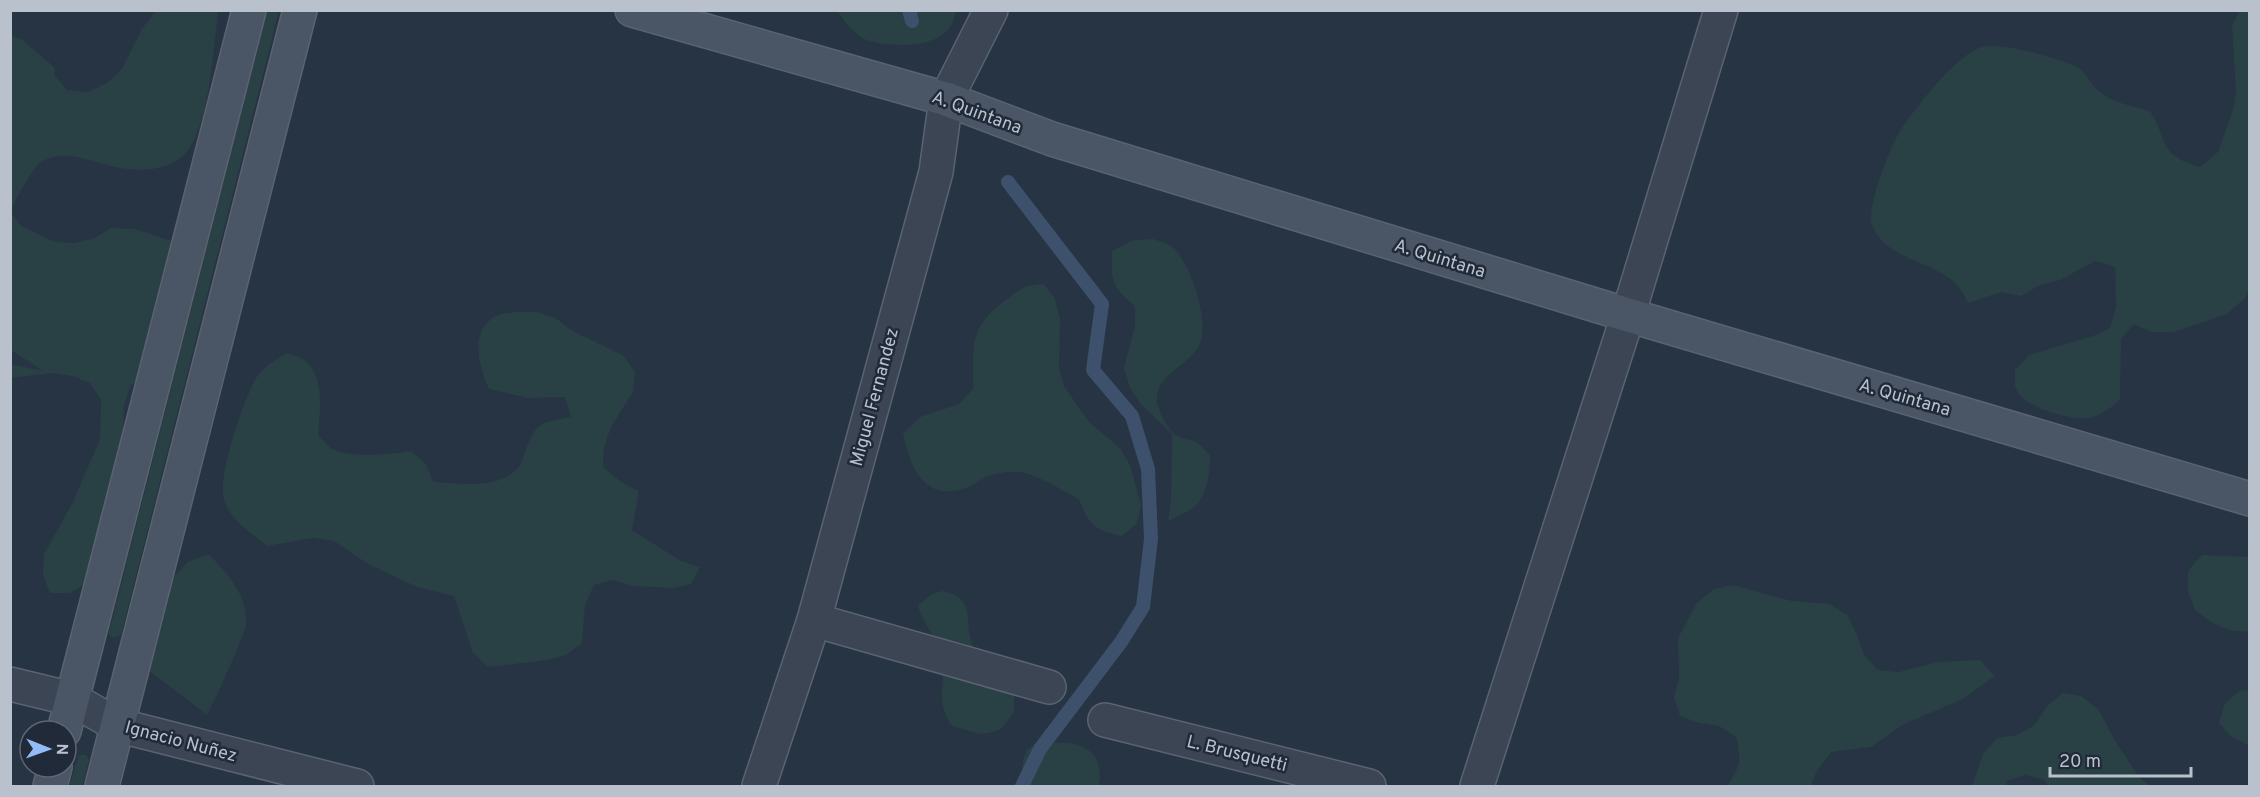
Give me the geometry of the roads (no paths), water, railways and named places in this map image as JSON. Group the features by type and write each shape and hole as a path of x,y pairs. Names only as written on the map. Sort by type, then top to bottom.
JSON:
{"street":[{"path":"67,719 249,10"},
{"path":"102,786 300,10"},
{"name":"A. Quintana","path":"632,10 946,99 1052,139 1629,315 2250,499"},
{"name":"Miguel Fernandez","path":"759,786 814,620 936,172 946,99 991,10"},
{"path":"1477,786 1629,315 1721,10"},
{"path":"814,620 1049,687"},
{"name":"Ignacio Nuñez","path":"10,684 72,699 117,724 357,786"},
{"name":"L. Brusquetti","path":"1105,720 1369,786"}],"waterway":[{"path":"909,10 912,21"},
{"path":"1008,182 1102,304 1093,370 1132,416 1148,469 1151,539 1143,607 1121,642 1040,749 1022,786"}]}
